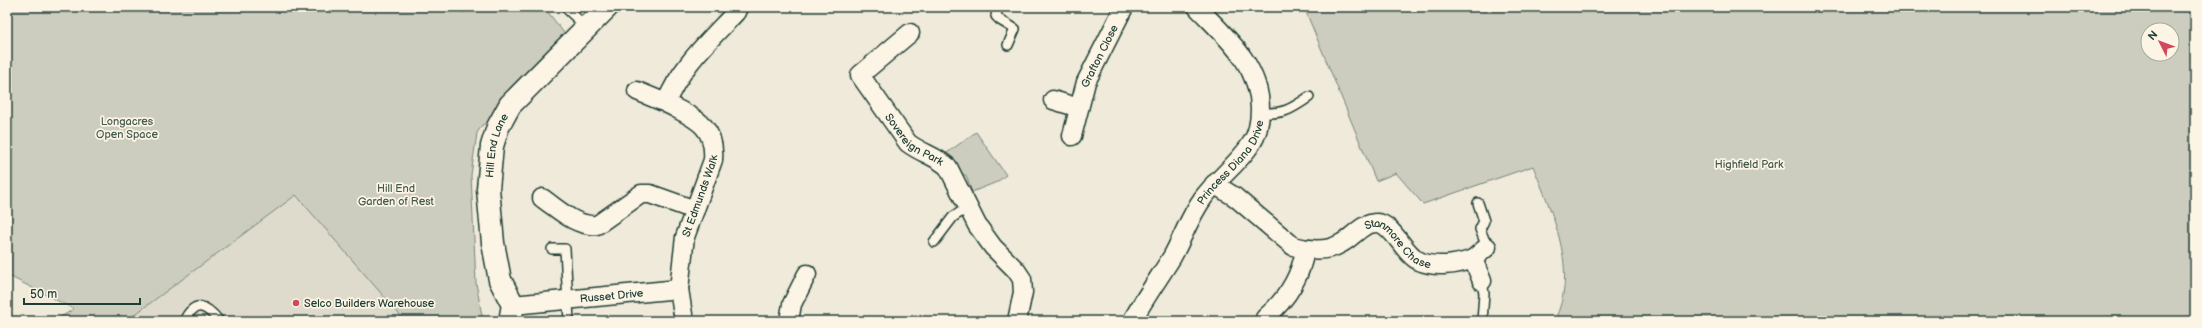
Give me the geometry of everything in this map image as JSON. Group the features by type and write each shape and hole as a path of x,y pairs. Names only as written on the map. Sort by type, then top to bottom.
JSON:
{"street":[{"name":"Hill End Lane","path":"512,313 500,280 492,243 488,189 492,146 498,127 510,105 607,7"},
{"path":"666,103 672,86 686,67 736,12 738,7"},
{"name":"Grafton Close","path":"1072,136 1086,82 1124,7"},
{"name":"Princess Diana Drive","path":"1132,321 1173,255 1195,210 1214,184 1243,156 1253,142 1258,129 1260,113 1259,88 1245,60 1230,41 1197,7"},
{"name":"Sovereign Park","path":"910,33 860,75 908,142 918,151 941,161 948,167 967,208 993,247 1016,270 1022,279 1023,292 1017,321"},
{"name":"St Edmunds Walk","path":"637,91 666,103 699,121 711,135 713,141 714,160 685,237 679,289"},
{"path":"1053,100 1079,108"},
{"name":"Stanmore Chase","path":"1214,184 1235,197 1292,246 1304,249 1330,248 1341,244 1364,226 1377,223 1387,227 1409,254 1418,261 1450,265 1473,259 1487,247"},
{"path":"542,198 576,221 589,226 597,225 641,194 650,194 695,210"},
{"path":"1272,317 1297,278 1304,249"},
{"path":"1473,259 1482,281"},
{"path":"788,321 792,304 807,274"},
{"path":"679,289 684,321"},
{"name":"Russet Drive","path":"512,313 568,299 679,289"}],"lane":[{"path":"565,7 587,28"},
{"path":"998,7 996,16 1015,29 1008,45"},
{"path":"1260,113 1277,114 1286,112 1309,97"},
{"path":"1478,204 1484,221 1480,230 1487,247"},
{"path":"934,242 953,218 967,208"},
{"path":"552,249 565,249 570,321"},
{"path":"1482,281 1484,294 1482,321"},
{"path":"184,321 189,312 194,308 204,307 211,311 219,321"}],"shaded area":[{"path":"296,195 405,321 126,321"}],"green space":[{"name":"Longacres Open Space","path":"7,7 456,7 463,13 469,7 544,7 564,33 490,122 482,125 477,133 471,175 476,283 483,321 405,321 296,195 126,321 54,321 74,309 7,275"},
{"name":"Highfield Park","path":"1304,7 2195,7 2195,321 1554,321 1561,302 1564,283 1564,263 1555,223 1533,166 1423,204 1396,173 1376,181"},
{"path":"976,132 1006,175 997,182 972,192 966,175 963,175 956,163 944,155"}],"place":[{"name":"Selco Builders Warehouse","path":"296,303"}],"park label":[{"name":"Hill End Garden of Rest","path":"396,194"}]}
